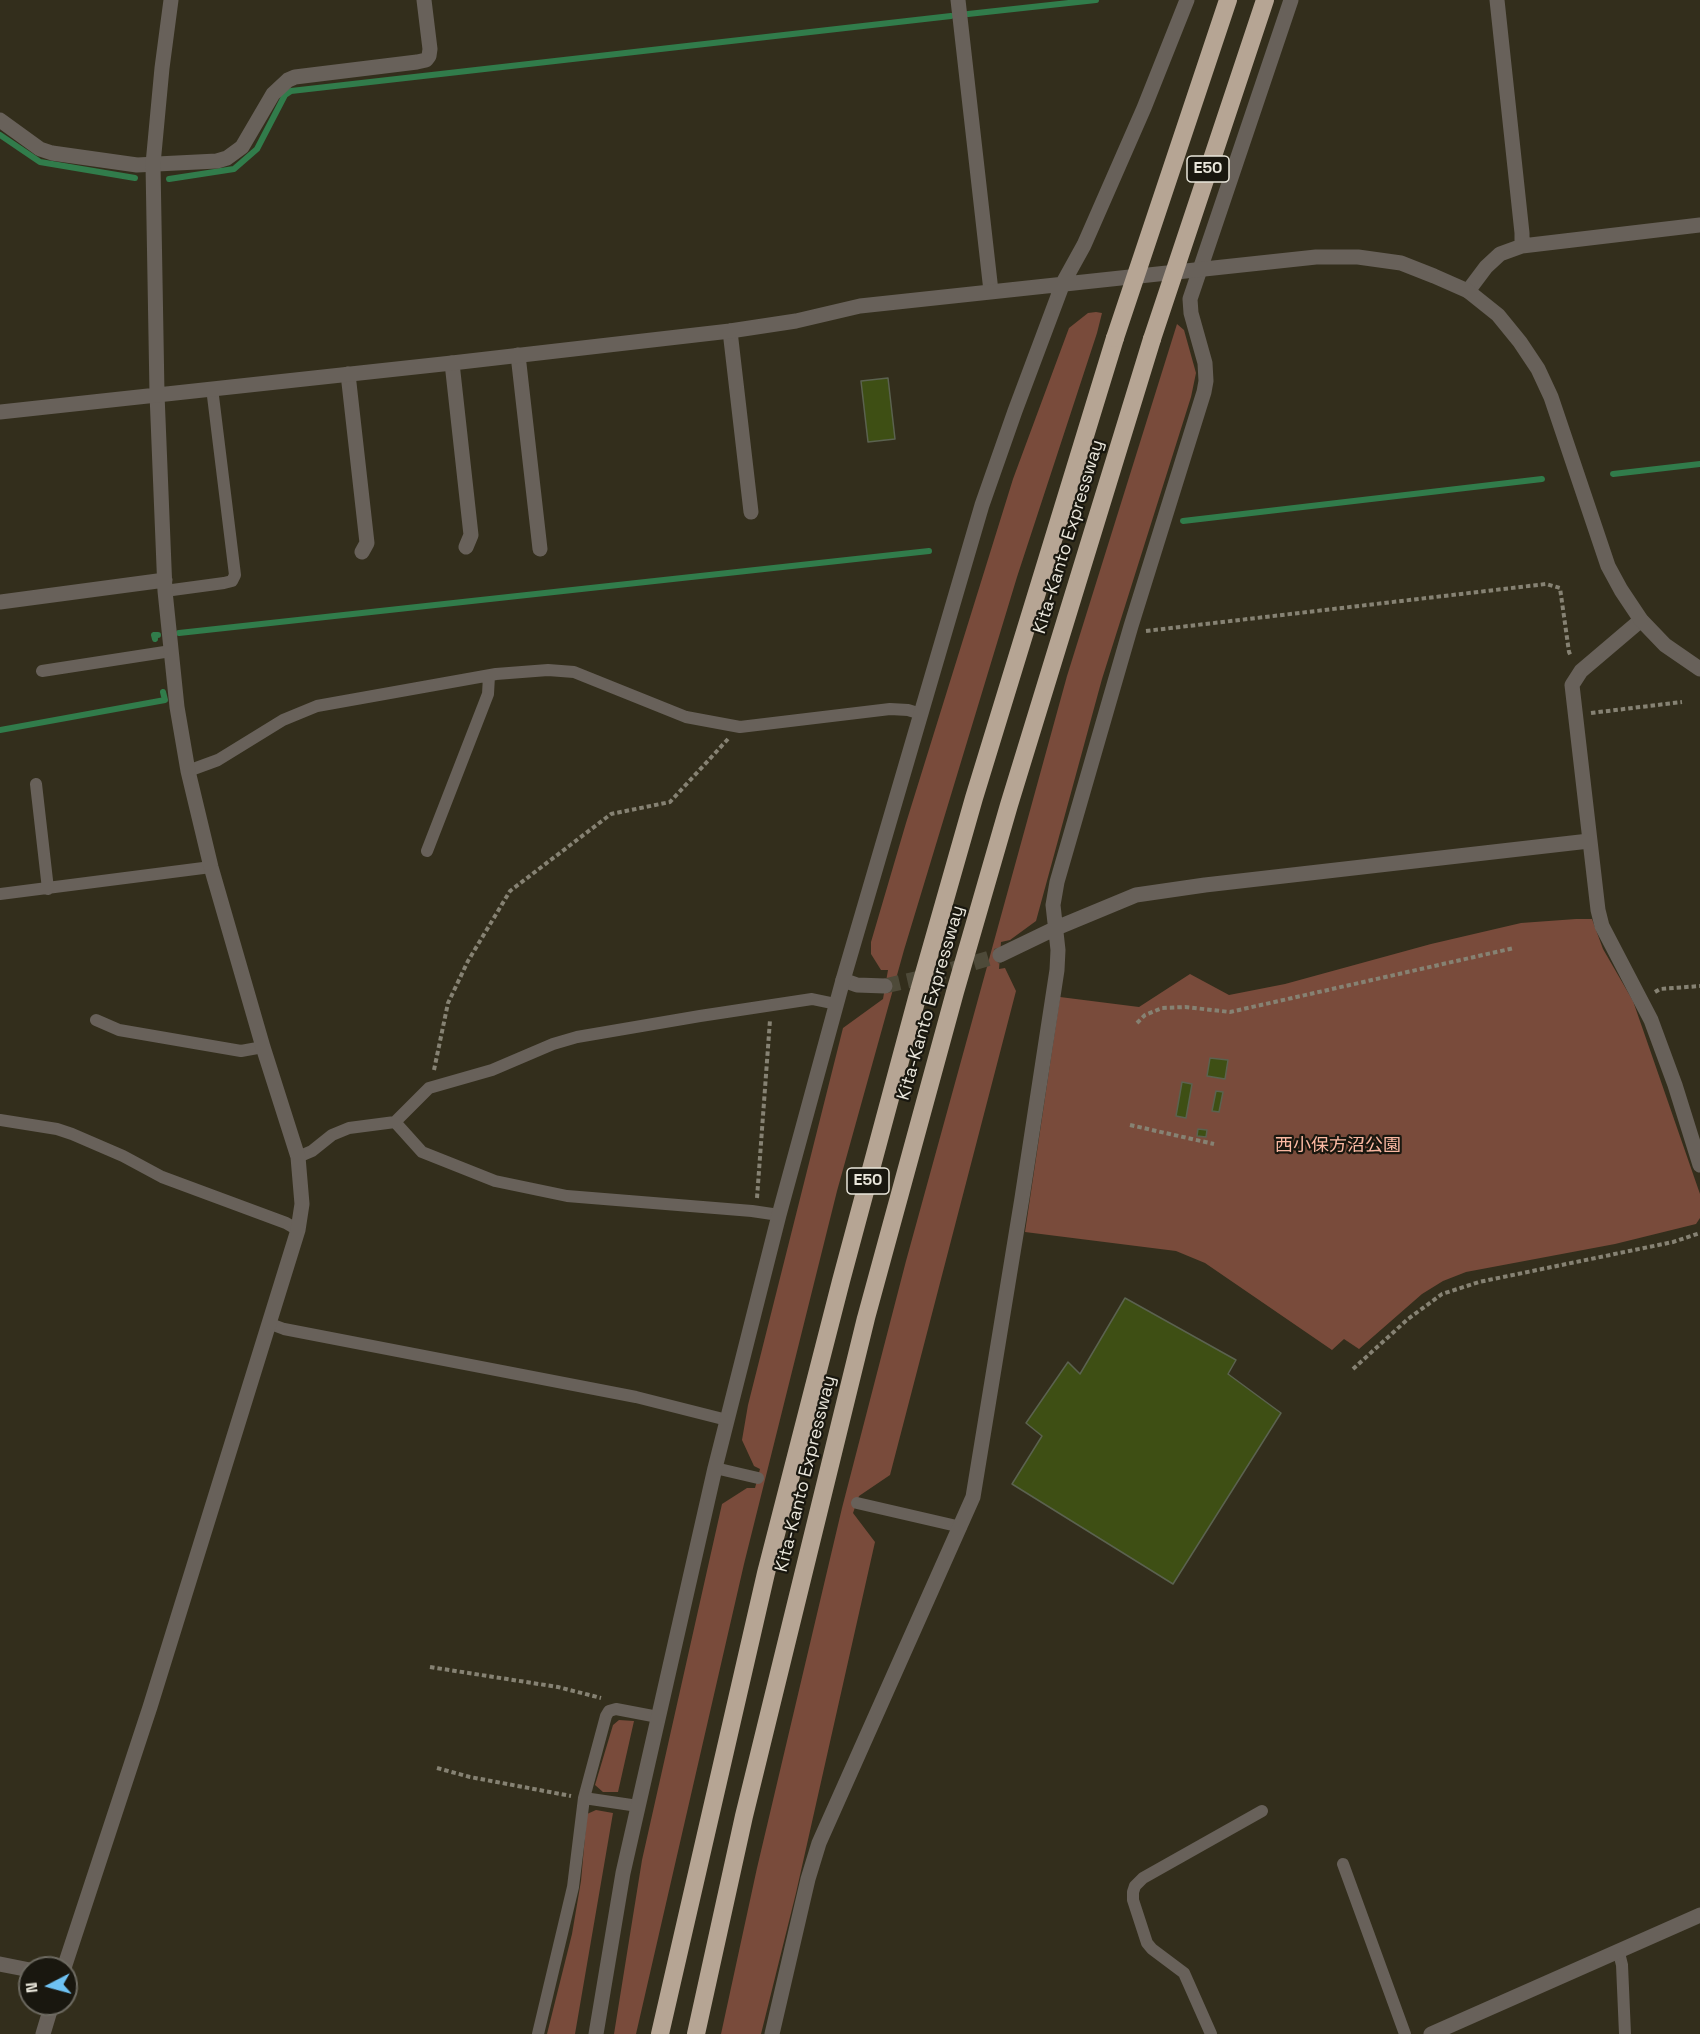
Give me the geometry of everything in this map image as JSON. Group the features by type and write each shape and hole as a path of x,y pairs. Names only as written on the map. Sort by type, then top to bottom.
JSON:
{"highway":[{"name":"Kita-Kanto Expressway","path":"660,2034 764,1584 844,1269 917,998 974,798 1114,338 1228,0"},
{"name":"Kita-Kanto Expressway","path":"696,2034 744,1816 866,1318 954,992 1152,339 1265,0"}],"street":[{"path":"68,1956 150,1707 298,1230 302,1204 298,1157 263,1047 211,867 188,771 177,708 165,586 157,394 153,164 171,0"},
{"path":"0,120 45,151 137,165 227,159 242,147 262,111 280,86 295,76 426,60 430,49 424,0"},
{"path":"958,0 991,291"},
{"path":"596,2034 623,1873 727,1420 836,1004 982,505 1063,283 1084,245 1144,108 1187,0"},
{"path":"772,2034 808,1879 819,1843 973,1497 1057,970 1058,950 1053,905 1057,882 1131,626 1204,392 1205,363 1191,313 1190,299 1198,269 1291,0"},
{"path":"1497,0 1522,246"},
{"path":"1468,291 1486,267 1500,254 1522,246 1700,225"},
{"path":"0,412 730,331 796,321 860,306 1063,283 1316,257 1358,257 1401,263 1468,291 1498,315 1520,342 1538,369 1561,425 1608,566 1621,591 1641,620 1665,645 1700,669"},
{"path":"730,331 751,512"},
{"path":"518,355 540,549"},
{"path":"452,363 471,535 466,547"},
{"path":"348,374 367,543 362,552"},
{"path":"0,602 165,586"},
{"path":"1641,620 1581,671 1572,685 1598,910 1602,926 1642,1000 1675,1085 1700,1165"},
{"path":"1000,954 1136,895 1590,841"},
{"path":"843,980 857,985 885,986"},
{"path":"1431,2034 1619,1953 1700,1915"},
{"path":"0,1964 18,1968"},
{"path":"43,2034 48,2016"}],"lane":[{"path":"165,586 224,583 232,581 235,575 212,388"},
{"path":"42,671 171,651"},
{"path":"188,771 218,760 283,720 317,706 489,676 548,670 574,672 686,717 740,727 890,709 908,710 921,714"},
{"path":"427,851 488,694 489,676"},
{"path":"36,784 48,889"},
{"path":"0,894 211,867"},
{"path":"298,1157 312,1151 332,1135 349,1128 395,1122 429,1088 492,1070 553,1044 577,1037 812,999 836,1004"},
{"path":"96,1020 119,1030 241,1051 263,1047"},
{"path":"0,1120 57,1129 72,1134 123,1156 162,1177 286,1223 298,1230"},
{"path":"395,1122 422,1152 495,1181 567,1196 758,1211 779,1215"},
{"path":"268,1323 284,1329 636,1397 727,1420"},
{"path":"716,1468 758,1478"},
{"path":"857,1503 961,1527"},
{"path":"538,2034 573,1887 584,1798 606,1716 609,1711 616,1709 658,1717"},
{"path":"584,1798 638,1806"},
{"path":"1208,2033 1184,1973 1147,1943 1133,1900 1133,1892 1135,1886 1143,1878 1262,1811"},
{"path":"1343,1864 1404,2034"},
{"path":"1619,1953 1622,1965 1625,2034"}],"path":[{"path":"1131,626 1147,631 1546,584 1560,588 1569,652 1581,671"},
{"path":"1576,715 1682,702"},
{"path":"429,1088 448,1003 468,961 510,891 611,814 670,802 740,727"},
{"path":"1137,1023 1145,1015 1162,1008 1185,1007 1230,1012 1514,948"},
{"path":"1642,1000 1660,989 1700,986"},
{"path":"758,1211 756,1191 772,1005"},
{"path":"1130,1125 1214,1144"},
{"path":"1353,1369 1408,1319 1442,1294 1520,1272 1673,1242 1700,1233"},
{"path":"430,1667 558,1687 607,1699 616,1709"},
{"path":"437,1768 470,1777 584,1798"}],"green space":[{"path":"1088,313 1102,313 1097,333 1017,577 904,950 837,1191 744,1564 636,2034 614,2034 642,1860 722,1504 747,1488 755,1488 760,1469 754,1466 742,1440 748,1405 843,1028 883,999 888,970 881,970 871,954 871,942 906,823 1013,479 1069,328"},
{"path":"1177,324 1184,330 1196,373 1191,397 1102,679 1036,921 1010,940 1001,942 999,969 1005,968 1016,991 890,1475 859,1496 853,1513 875,1542 796,1893 761,2034 721,2034 757,1868 842,1508 906,1261 1067,676"},
{"name":"西小保方沼公園","path":"1592,919 1603,949 1633,1001 1700,1194 1700,1218 1696,1224 1615,1244 1466,1272 1443,1281 1422,1294 1359,1349 1344,1339 1332,1350 1205,1263 1176,1251 1025,1232 1060,997 1139,1007 1190,974 1229,995 1285,984 1431,944 1521,923"},
{"path":"619,1720 634,1721 618,1792 603,1792 595,1785 613,1725"},
{"path":"596,1810 613,1813 575,2034 547,2034 572,1934 581,1881 587,1814"}],"building":[{"path":"888,378 895,439 868,442 861,381"},
{"path":"1210,1058 1228,1060 1225,1079 1207,1076"},
{"path":"1182,1082 1192,1084 1186,1118 1176,1116"},
{"path":"1216,1091 1223,1092 1219,1112 1212,1111"},
{"path":"1198,1129 1207,1130 1206,1137 1197,1136"},
{"path":"1125,1298 1236,1360 1228,1374 1281,1413 1173,1584 1012,1484 1042,1436 1026,1423 1068,1362 1080,1374"}],"waterway":[{"path":"968,14 1096,0"},
{"path":"169,179 234,169 257,149 285,95 291,91 951,16"},
{"path":"0,135 40,162 135,178"},
{"path":"1613,474 1700,464"},
{"path":"1183,521 1542,479"},
{"path":"179,633 929,551"},
{"path":"155,639 154,635 158,635"},
{"path":"0,730 165,700 163,692"}],"tunnel":[{"path":"885,986 933,975 1000,955"}]}
